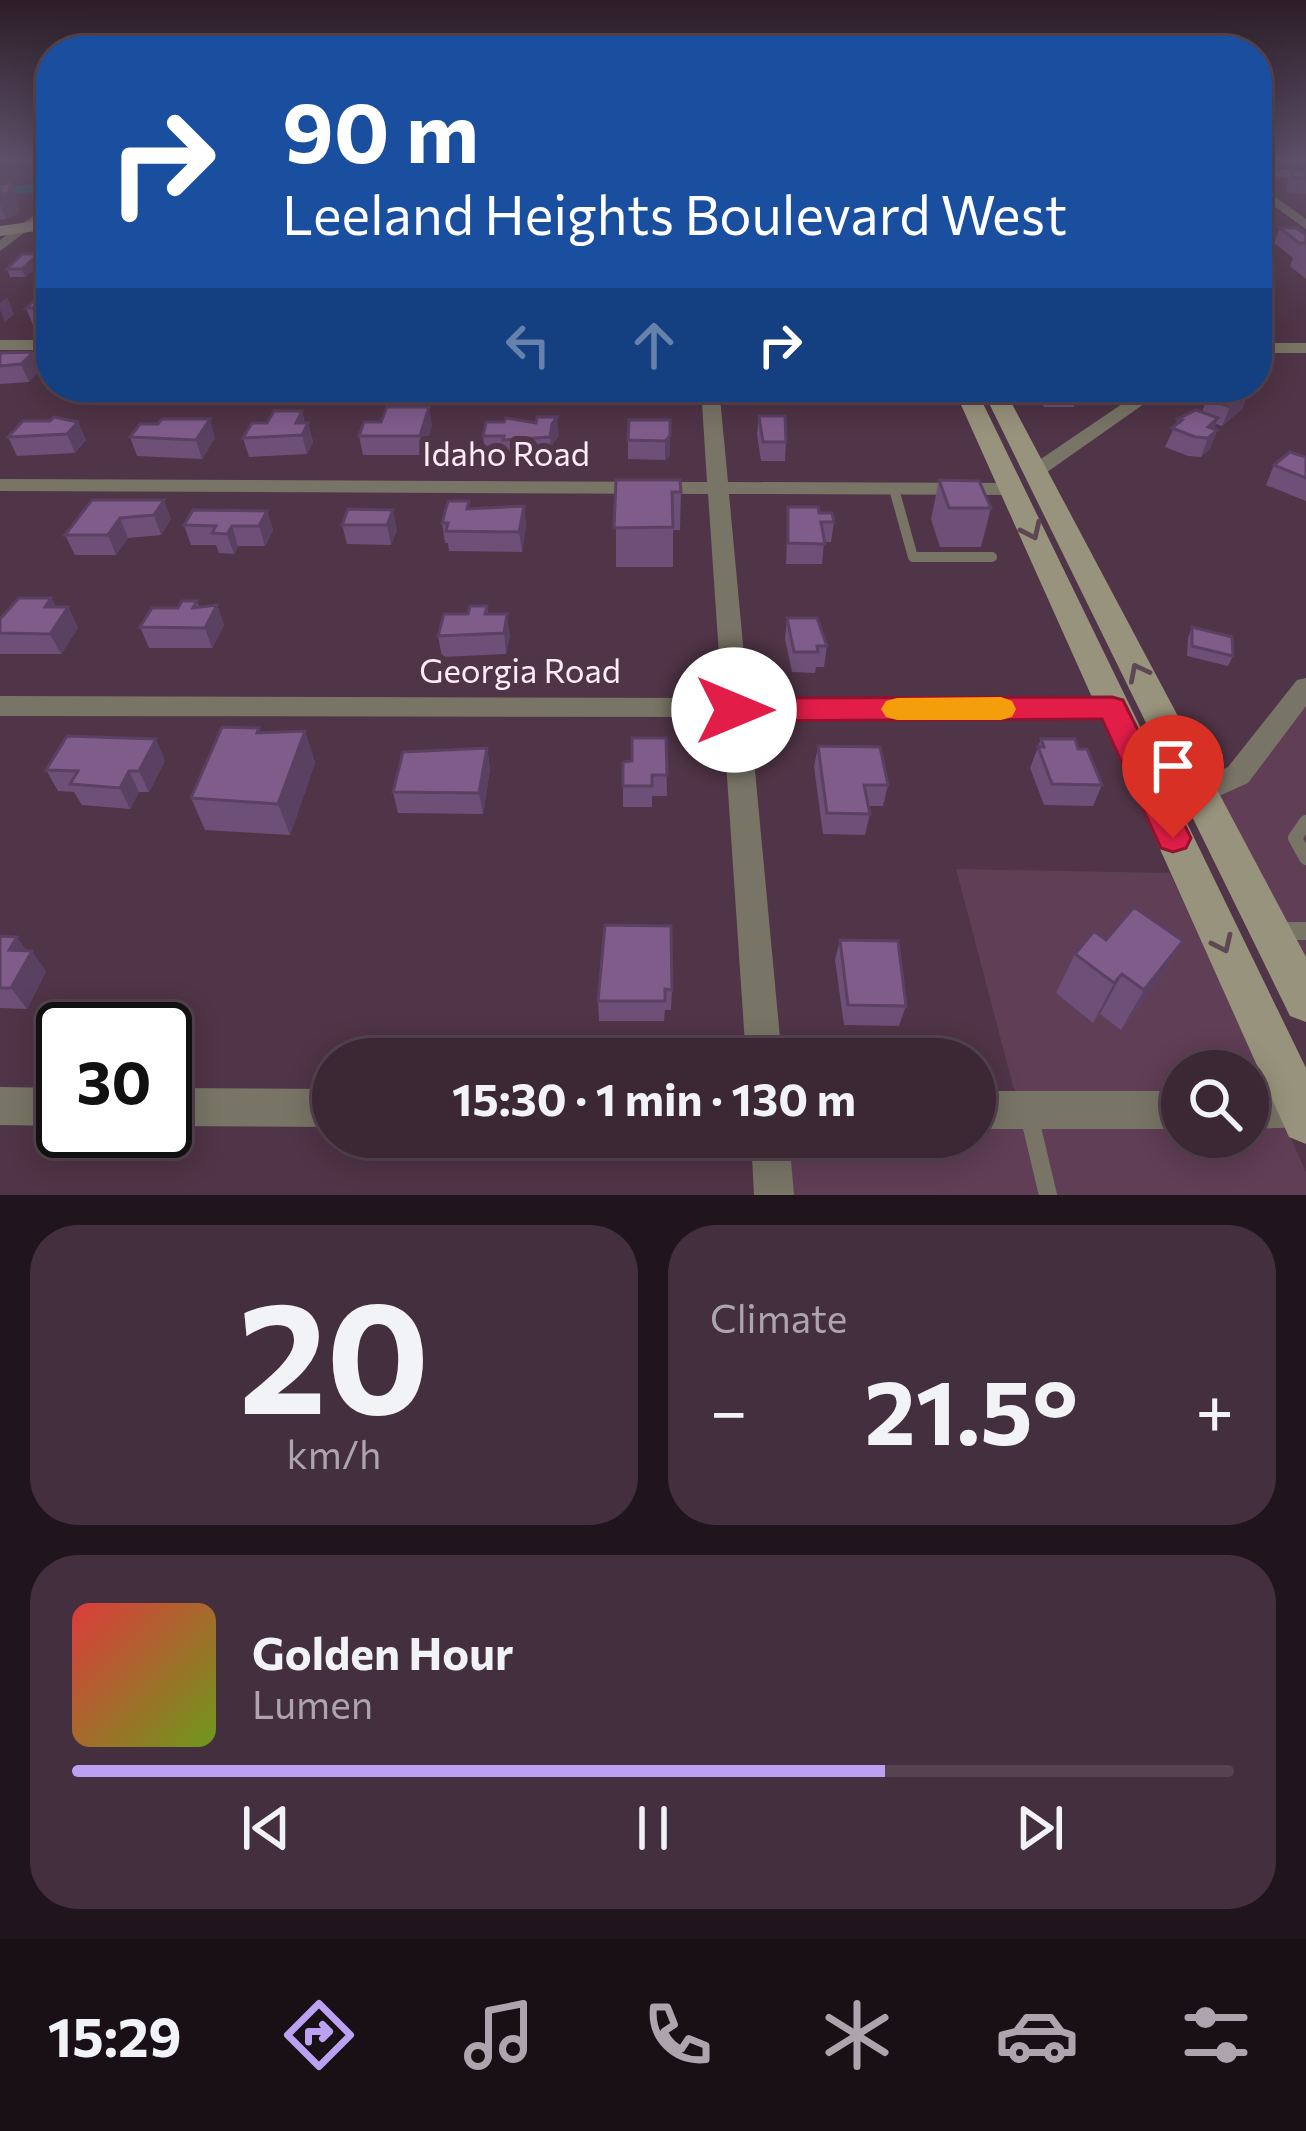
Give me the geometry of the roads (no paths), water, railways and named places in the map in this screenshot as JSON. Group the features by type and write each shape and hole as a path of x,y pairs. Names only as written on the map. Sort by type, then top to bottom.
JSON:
{"main road":[{"path":"0,231 36,226"},
{"path":"974,402 1024,480 1199,793 1306,1000"},
{"path":"997,402 1112,708 1304,1115"}],"street":[{"path":"0,247 36,218"},
{"path":"0,345 36,345"},
{"path":"1272,348 1306,348"},
{"path":"711,402 762,1038"},
{"path":"1024,480 1137,402"},
{"name":"Idaho Road","path":"0,485 894,488 1024,480"},
{"path":"1199,793 1238,775 1306,687"},
{"name":"Georgia Road","path":"0,706 1112,708"},
{"path":"0,1106 36,1107"},
{"path":"192,1107 312,1108"},
{"path":"996,1110 1161,1110"},
{"path":"1269,1112 1304,1115"},
{"path":"771,1158 774,1195"}],"lane":[{"path":"894,488 913,556 992,557"},
{"path":"1306,822 1295,838 1306,858"},
{"path":"1269,931 1306,931"},
{"path":"1028,1110 1048,1195"}]}
